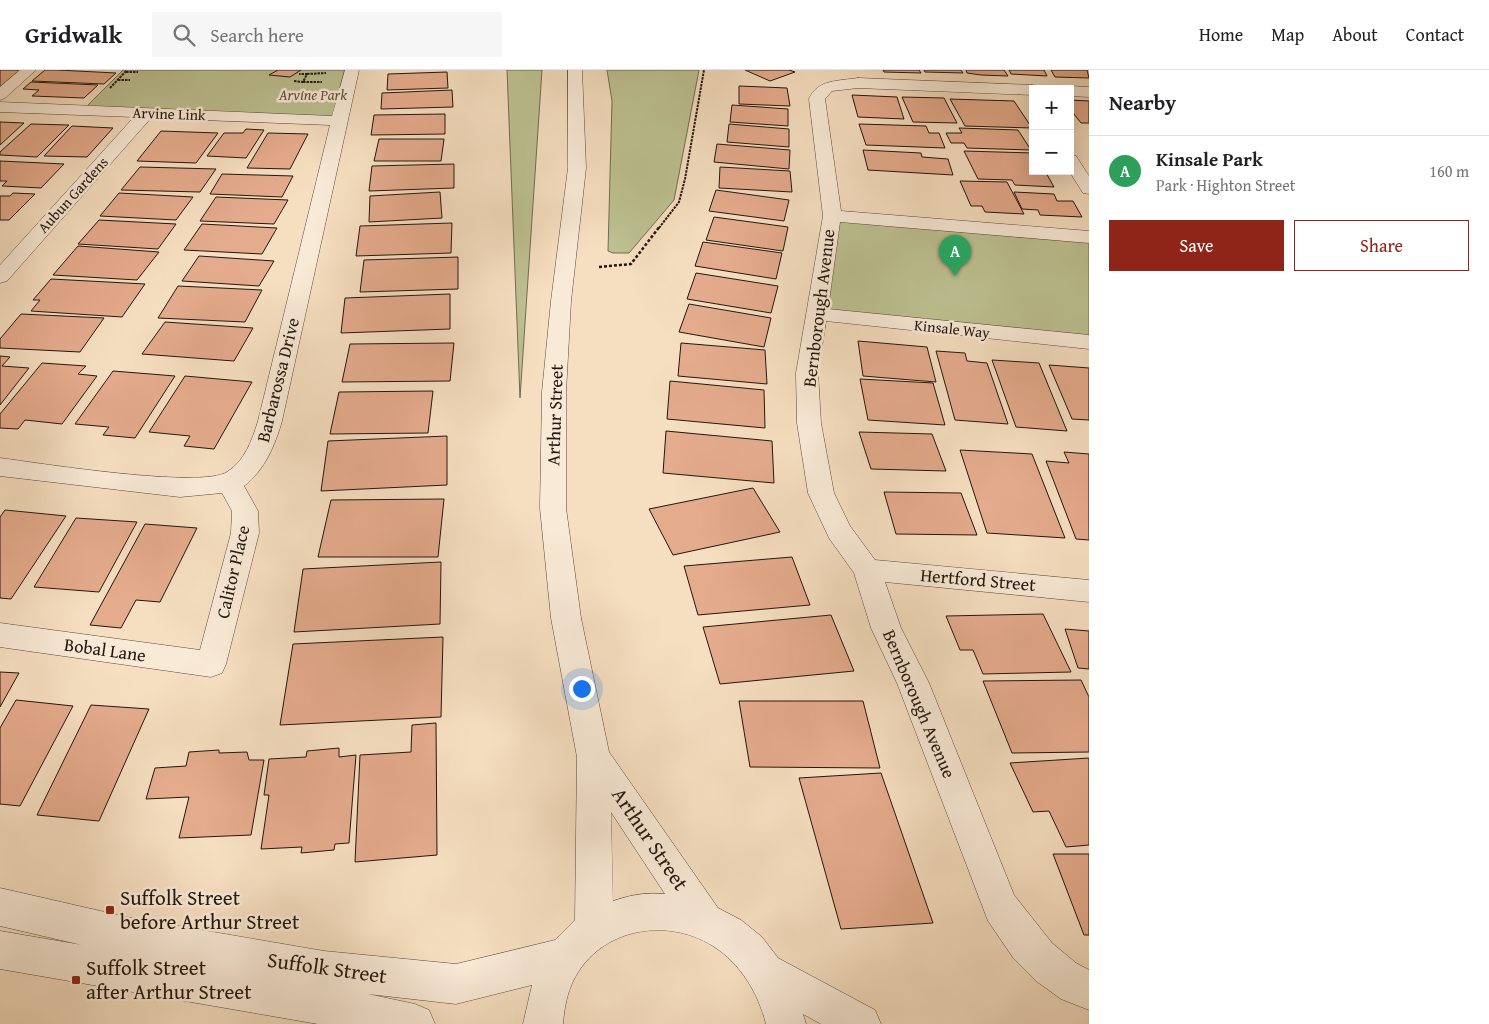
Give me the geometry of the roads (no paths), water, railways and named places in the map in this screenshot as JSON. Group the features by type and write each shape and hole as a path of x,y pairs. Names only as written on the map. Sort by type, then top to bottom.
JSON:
{"street":[{"path":"0,95 29,70"},
{"name":"Barbarossa Drive","path":"228,482 255,458 265,442 352,70"},
{"name":"Arthur Street","path":"575,70 577,168 561,301 555,383 553,508 566,618 594,757 594,929"},
{"name":"Bernborough Avenue","path":"1029,93 858,83 828,87 819,94 817,99 832,216 807,373 809,423 822,492 839,531 867,570 886,628 913,683 1001,908 1020,935 1056,973 1089,990"},
{"path":"1074,91 1089,92"},
{"name":"Arvine Link","path":"0,106 339,121"},
{"name":"Aubun Gardens","path":"0,277 147,114"},
{"path":"1074,166 1089,189"},
{"path":"832,216 1089,237"},
{"name":"Kinsale Way","path":"815,314 1089,342"},
{"path":"0,467 180,488 210,486 228,482"},
{"name":"Calitor Place","path":"211,664 245,533 245,511 228,482"},
{"name":"Hertford Street","path":"867,570 1089,591"},
{"name":"Bobal Lane","path":"0,635 211,664"},
{"name":"Arthur Street","path":"594,757 705,921"},
{"name":"Suffolk Street","path":"0,908 132,937 324,970 456,984 566,957"},
{"path":"543,1024 548,995 554,979 566,957 579,941 594,929 619,916 647,910 676,912 705,921 727,933 748,951 765,972 780,1002 786,1024"},
{"name":"Suffolk Street","path":"0,950 329,1006 415,1024"},
{"path":"765,972 861,1024"}],"place":[{"name":"Kinsale Park","path":"955,276"},
{"name":"Suffolk Street before Arthur Street","path":"110,910"},
{"name":"Suffolk Street after Arthur Street","path":"76,980"}],"park label":[{"name":"Arvine Park","path":"313,95"}]}
